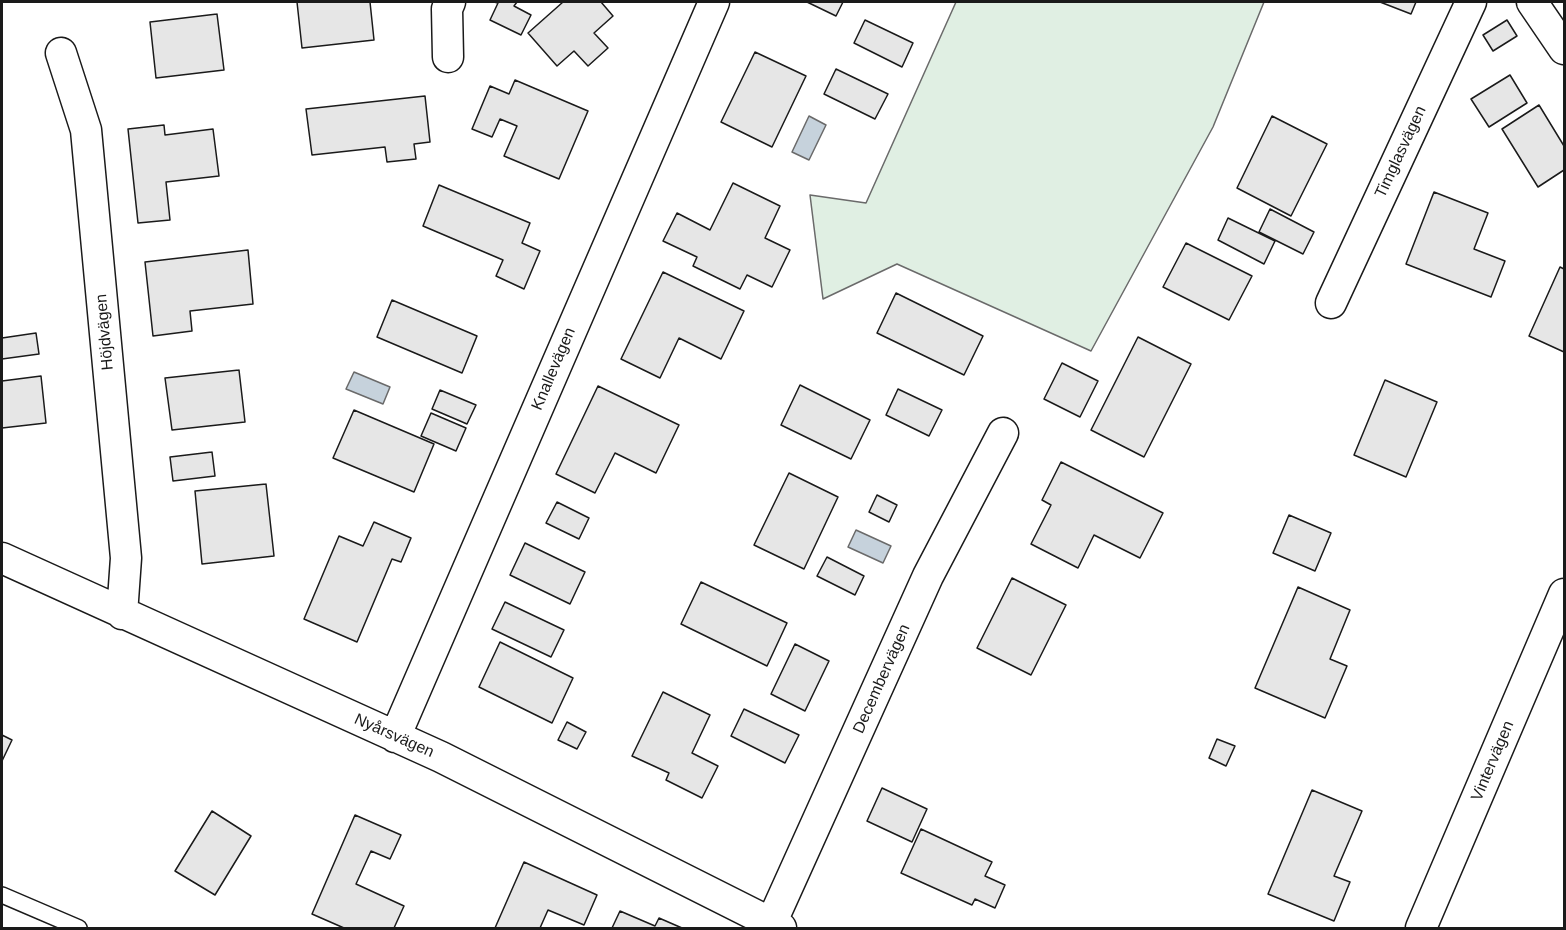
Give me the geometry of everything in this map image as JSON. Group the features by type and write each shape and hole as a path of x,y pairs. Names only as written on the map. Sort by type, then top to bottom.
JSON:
{"street":[{"path":"448,57 447,9 450,2"},
{"name":"Knallevägen","path":"395,737 714,2"},
{"name":"Timglasvägen","path":"1331,303 1471,2"},
{"path":"1532,2 1564,49"},
{"name":"Höjdvägen","path":"61,53 86,130 126,558 122,614"},
{"name":"Decembervägen","path":"773,927 928,576 1003,433"},
{"name":"Nyårsvägen","path":"2,558 395,737 773,927"},
{"name":"Vintervägen","path":"1421,928 1564,594"}],"lane":[{"path":"2,895 79,928"}],"green space":[{"path":"956,2 1264,2 1213,127 1091,351 897,264 823,299 810,195 866,203"}],"shaded area":[{"path":"809,116 826,125 809,160 792,152"},
{"path":"354,372 390,387 383,404 346,389"},
{"path":"856,530 891,546 883,563 848,547"}],"building":[{"path":"297,2 370,2 374,40 302,48"},
{"path":"494,2 517,2 514,6 531,15 521,35 490,20 498,3"},
{"path":"563,2 601,2 613,16 594,33 608,48 588,66 574,51 557,66 528,33"},
{"path":"807,2 843,2 836,16"},
{"path":"1380,2 1416,2 1411,14"},
{"path":"217,14 224,70 156,78 150,22"},
{"path":"865,20 913,43 902,67 854,43"},
{"path":"1507,20 1517,36 1493,51 1483,35"},
{"path":"755,52 806,76 772,147 721,122"},
{"path":"836,69 888,94 875,119 824,94"},
{"path":"1510,75 1527,103 1489,127 1471,99"},
{"path":"515,80 588,111 559,179 504,156 517,126 500,119 492,137 472,129 490,86 509,94"},
{"path":"425,96 430,142 414,144 416,159 387,162 385,147 312,155 306,109"},
{"path":"1539,105 1564,146 1564,170 1538,187 1502,129"},
{"path":"1272,116 1327,144 1291,216 1237,188"},
{"path":"164,125 165,135 213,129 219,176 166,182 170,220 138,223 128,129"},
{"path":"733,183 780,206 765,238 790,250 772,287 747,275 740,289 693,266 697,257 663,241 677,213 710,230"},
{"path":"439,185 530,223 522,243 540,251 524,289 496,276 503,260 423,226"},
{"path":"1434,192 1488,213 1474,249 1505,261 1491,297 1406,264"},
{"path":"1270,209 1314,232 1303,254 1259,232"},
{"path":"1228,218 1275,241 1264,264 1218,240"},
{"path":"1186,243 1252,276 1229,320 1163,287"},
{"path":"248,250 253,304 190,311 192,331 153,336 145,262"},
{"path":"1560,267 1564,269 1564,352 1529,336"},
{"path":"663,272 744,311 721,359 679,338 660,378 621,359"},
{"path":"896,293 983,336 964,375 877,333"},
{"path":"392,300 477,336 462,373 377,337"},
{"path":"36,333 39,354 2,359 2,338"},
{"path":"1138,337 1191,364 1144,457 1091,430"},
{"path":"1062,363 1098,381 1080,417 1044,399"},
{"path":"239,370 245,422 172,430 165,378"},
{"path":"41,376 46,423 2,428 2,381"},
{"path":"1385,380 1437,402 1406,477 1354,455"},
{"path":"800,385 870,420 851,459 781,425"},
{"path":"598,386 679,425 656,473 615,453 595,493 556,474"},
{"path":"898,389 942,410 929,436 886,415"},
{"path":"440,390 476,405 467,424 432,409"},
{"path":"354,410 434,444 414,492 333,458"},
{"path":"431,413 466,428 456,451 421,436"},
{"path":"212,452 215,476 173,481 170,457"},
{"path":"1061,462 1163,513 1140,558 1094,535 1078,568 1031,544 1051,505 1042,500"},
{"path":"789,473 838,497 804,569 754,545"},
{"path":"266,484 274,556 202,564 195,491"},
{"path":"877,495 897,505 889,522 869,512"},
{"path":"557,502 589,518 579,539 546,523"},
{"path":"1289,515 1331,533 1315,571 1273,553"},
{"path":"374,522 411,538 401,562 392,559 357,642 304,619 339,536 363,546"},
{"path":"525,543 585,572 570,604 510,575"},
{"path":"827,557 864,576 855,595 817,576"},
{"path":"1012,578 1066,605 1031,675 977,648"},
{"path":"701,582 787,623 767,666 681,624"},
{"path":"1298,587 1350,610 1330,659 1347,666 1325,718 1255,688"},
{"path":"505,602 564,630 551,657 492,629"},
{"path":"500,642 573,678 552,723 479,687"},
{"path":"795,644 829,661 805,711 771,694"},
{"path":"663,692 710,715 692,753 718,766 702,798 666,780 669,773 632,756"},
{"path":"744,709 799,735 785,763 731,736"},
{"path":"567,722 586,732 577,749 558,740"},
{"path":"2,735 12,740 2,761"},
{"path":"1217,739 1235,746 1226,766 1209,758"},
{"path":"882,788 927,809 912,842 867,821"},
{"path":"1312,790 1362,811 1334,876 1350,882 1334,921 1268,894"},
{"path":"212,811 251,836 215,895 175,871"},
{"path":"355,815 401,835 390,859 371,851 356,884 404,906 394,928 344,928 312,914"},
{"path":"921,829 992,862 985,876 1005,885 995,908 975,899 972,905 901,873"},
{"path":"524,862 597,895 584,925 548,910 540,928 495,928"},
{"path":"620,911 655,926 659,918 682,928 612,928"}]}
